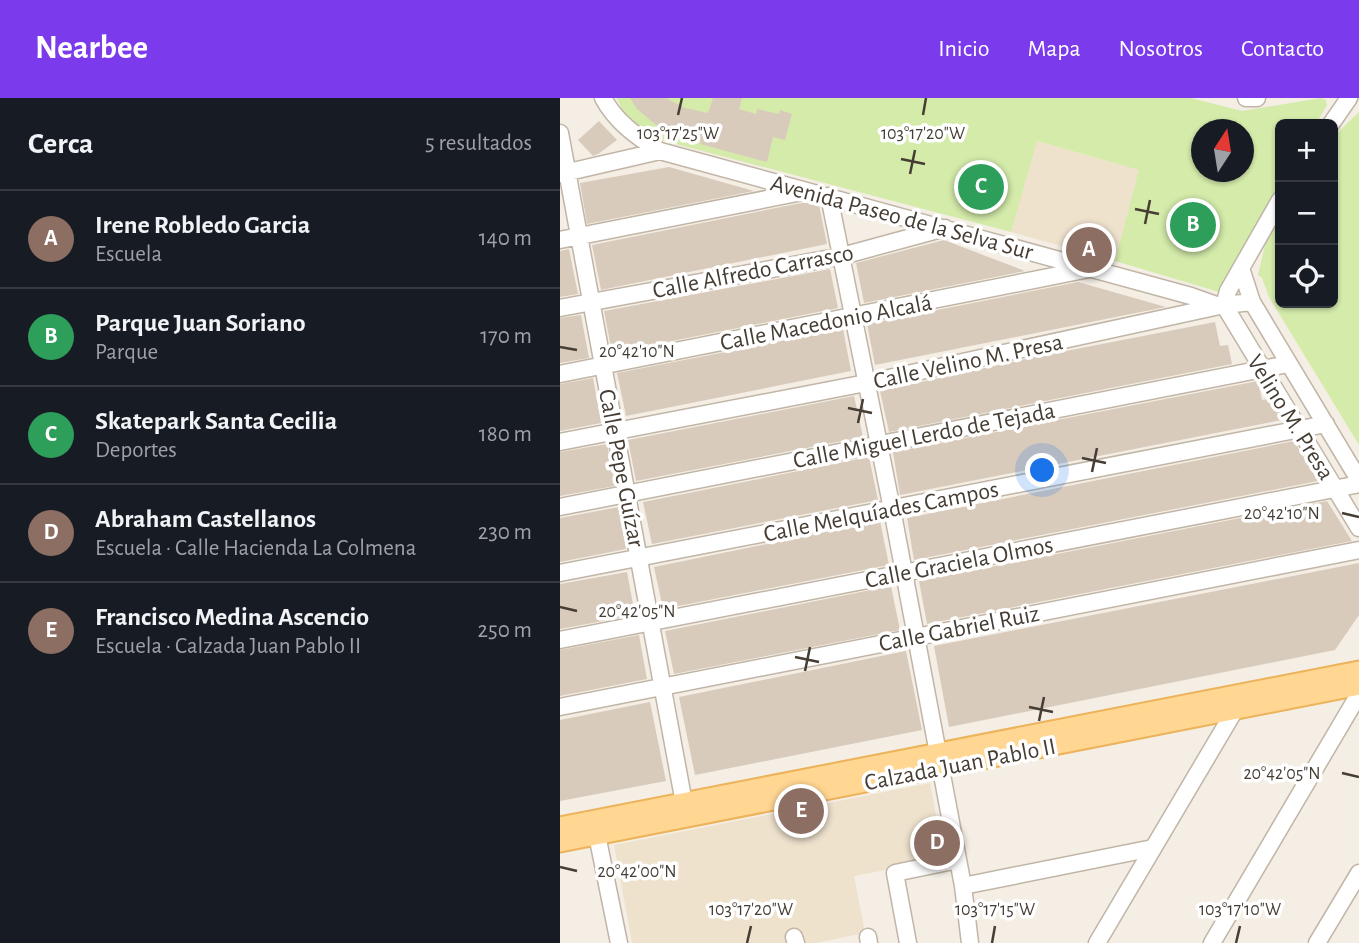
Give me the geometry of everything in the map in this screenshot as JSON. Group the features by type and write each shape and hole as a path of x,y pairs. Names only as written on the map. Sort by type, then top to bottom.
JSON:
{"main road":[{"name":"Calzada Juan Pablo II","path":"560,842 939,761 1357,682"},
{"name":"Calzada Juan Pablo II","path":"560,827 684,803 1235,710 1357,682"}],"street":[{"name":"Avenida Paseo de la Selva Sur","path":"603,98 611,112 636,136 660,151 1222,306"},
{"path":"1246,98 1257,98"},
{"path":"1334,119 1349,98"},
{"name":"Calle Pepe Guízar","path":"560,133 564,173 579,237 684,803"},
{"path":"564,173 660,151"},
{"path":"560,240 808,191"},
{"path":"829,196 880,444 963,886 970,943"},
{"path":"1222,306 1275,209"},
{"name":"Calle Alfredo Carrasco","path":"560,308 842,256 945,228"},
{"name":"Calle Macedonio Alcalá","path":"560,374 1091,268"},
{"path":"1241,268 1252,302 1359,482"},
{"name":"Calle Velino M. Presa","path":"560,442 866,383 1222,306 1252,302"},
{"name":"Velino M. Presa","path":"1222,306 1359,528"},
{"name":"Calle Miguel Lerdo de Tejada","path":"560,507 1288,364"},
{"name":"Calle Melquíades Campos","path":"560,573 1326,424"},
{"name":"Calle Graciela Olmos","path":"560,640 1335,489 1359,482"},
{"name":"Calle Gabriel Ruiz","path":"560,707 1359,550"},
{"path":"1212,943 1357,682"},
{"path":"1097,943 1235,710"},
{"path":"597,835 619,943"},
{"path":"963,886 1153,848"},
{"path":"908,943 895,873 958,860"},
{"path":"1317,943 1359,873"}],"shaded area":[{"path":"1036,141 1140,170 1115,261 1011,232"},
{"path":"930,783 944,859 854,876 865,933 816,943 632,943 614,845"}],"green space":[{"path":"617,98 1191,98 1242,111 1321,98 1326,100 1327,105 1319,119 1275,119 1275,199 1239,266 1219,292 1115,261 1139,170 1037,141 1011,232 653,138 626,119"},
{"path":"1359,112 1359,445 1276,308 1338,308 1338,132"},
{"path":"1275,221 1275,307 1262,278 1258,275 1266,241"}],"building":[{"path":"630,98 666,98 685,108 708,113 713,98 742,98 739,109 756,114 757,109 779,114 780,110 792,114 785,140 773,137 767,162 700,144 701,141 656,125 637,109"},
{"path":"599,121 617,140 593,156 578,140"},
{"path":"669,167 754,191 587,224 580,183"},
{"path":"806,202 819,205 827,244 601,290 592,245"},
{"path":"944,240 1025,271 864,303 856,263"},
{"path":"569,249 578,294 560,297 560,251"},
{"path":"830,269 838,308 612,353 604,311"},
{"path":"1078,282 1166,307 875,365 867,324"},
{"path":"581,315 589,358 560,363 560,318"},
{"path":"1215,322 1220,346 1228,345 1232,364 889,432 880,391"},
{"path":"843,329 851,371 626,416 617,373"},
{"path":"593,378 601,423 560,431 560,384"},
{"path":"1258,381 1262,400 1268,399 1282,420 900,495 893,452"},
{"path":"854,396 863,437 636,481 628,440"},
{"path":"1294,441 1318,481 914,560 907,518"},
{"path":"607,444 615,486 560,496 560,452"},
{"path":"869,457 878,500 652,544 643,502"},
{"path":"1327,501 1352,541 927,624 919,581"},
{"path":"619,507 626,549 560,562 560,518"},
{"path":"880,521 889,565 663,609 654,567"},
{"path":"1359,563 1359,615 1335,650 949,727 934,646"},
{"path":"627,572 635,615 560,629 560,584"},
{"path":"891,586 900,630 674,674 665,631"},
{"path":"639,635 647,679 560,696 560,650"},
{"path":"906,651 922,730 695,775 679,697"},
{"path":"650,702 666,781 560,801 560,720"}],"place":[{"name":"Skatepark Santa Cecilia","path":"981,187"},
{"name":"Parque Juan Soriano","path":"1193,225"},
{"name":"Irene Robledo Garcia","path":"1089,250"},
{"name":"Francisco Medina Ascencio","path":"801,811"},
{"name":"Abraham Castellanos","path":"937,843"}]}
